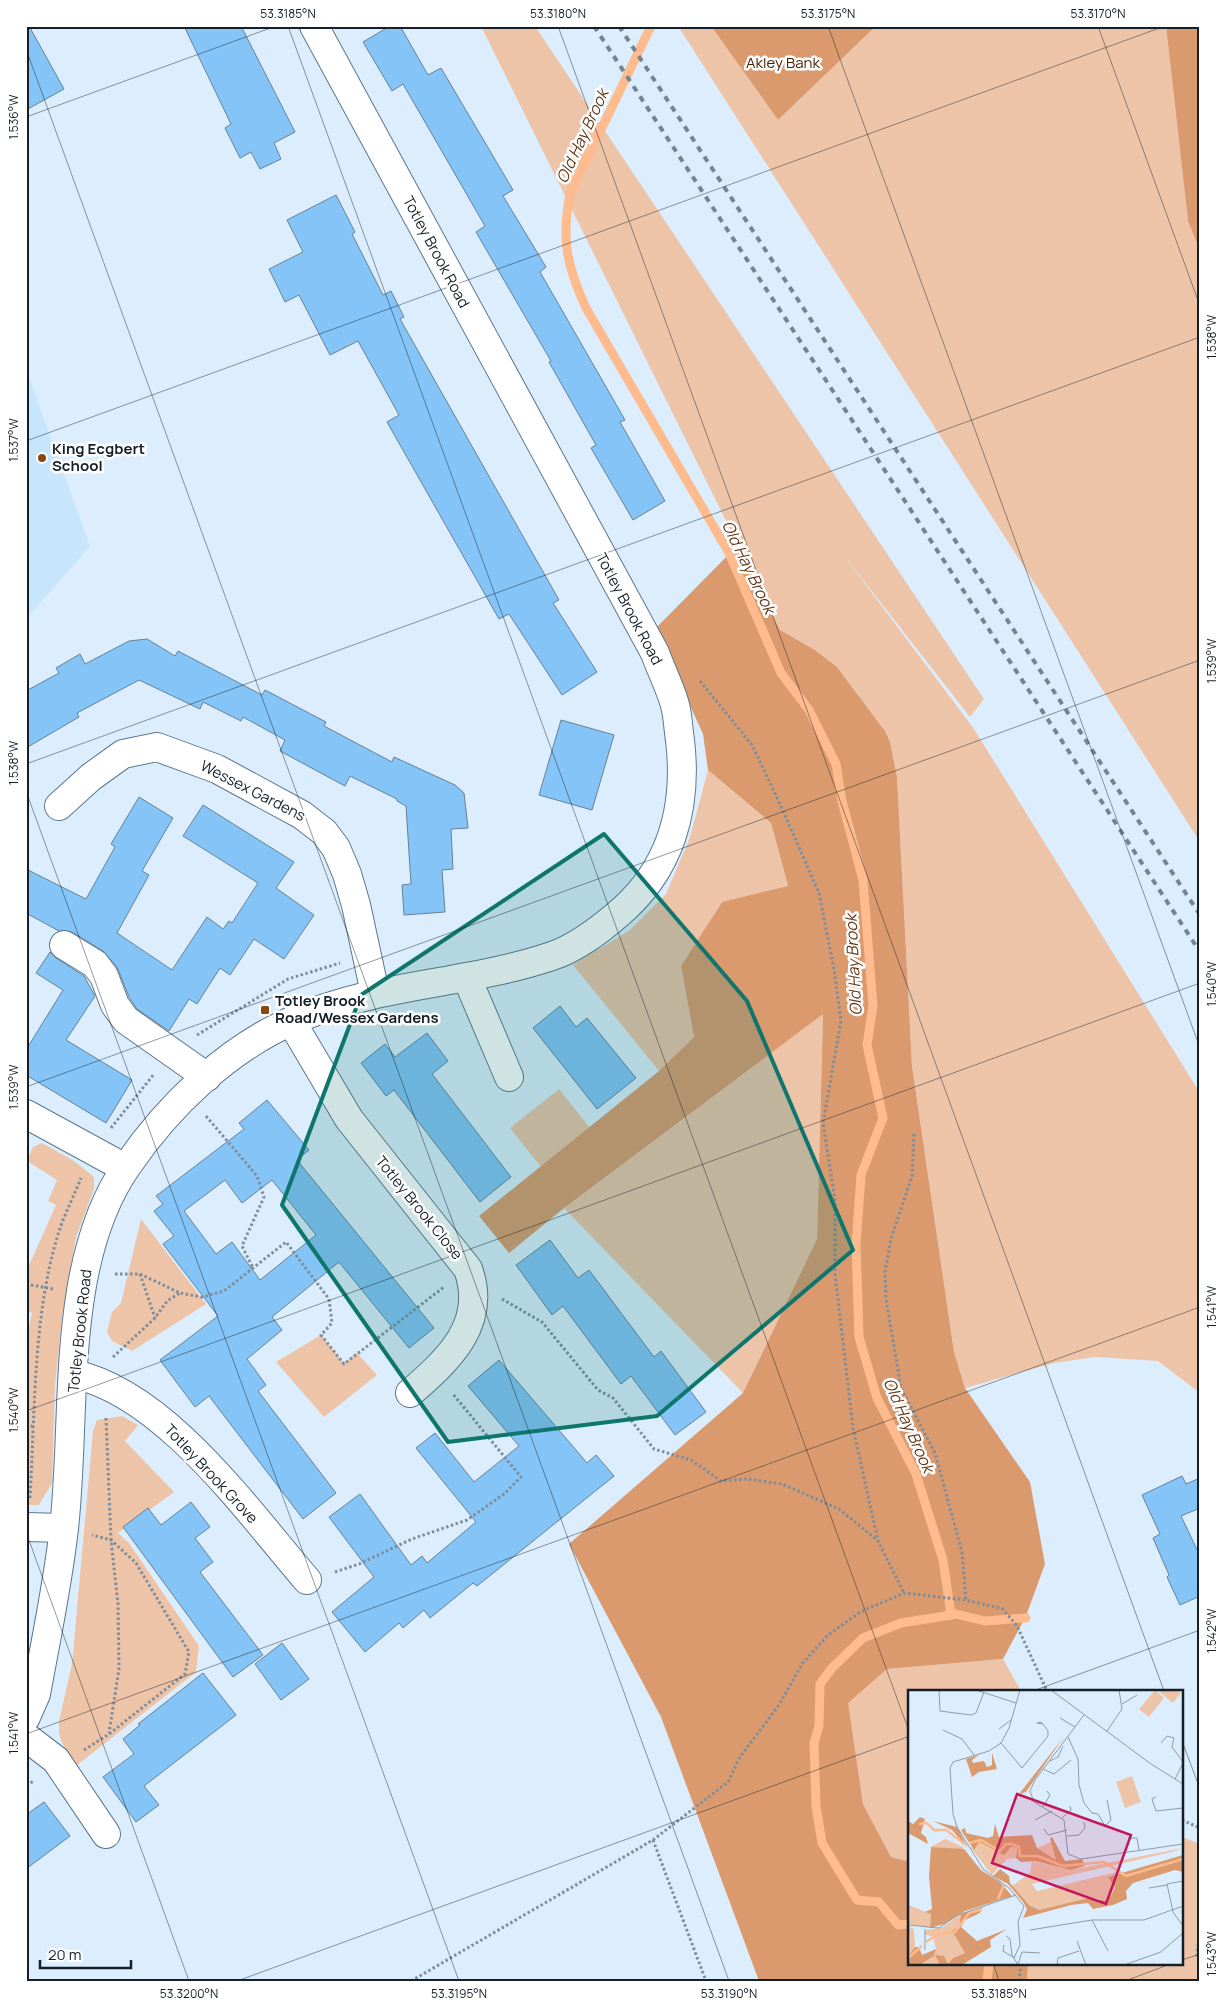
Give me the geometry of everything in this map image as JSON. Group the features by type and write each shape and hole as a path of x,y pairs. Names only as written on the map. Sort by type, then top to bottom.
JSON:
{"street":[{"name":"Totley Brook Road","path":"26,1717 36,1694 89,1378 84,1275 92,1244 107,1204 125,1168 197,1085 247,1046 291,1021 336,1004 375,993 410,985 467,978 555,955 593,935 626,908 649,882 670,845 679,811 684,772 676,706 655,652 314,26"},
{"name":"Wessex Gardens","path":"59,806 91,777 123,754 157,747 217,769 302,815 324,832 336,848 347,874 356,905 375,993"},
{"path":"64,945 95,964 104,976 115,1005 126,1020 197,1085"},
{"path":"467,978 509,1077"},
{"name":"Totley Brook Close","path":"291,1021 349,1120 471,1278"},
{"path":"26,1114 125,1168"},
{"path":"410,1393 435,1372 455,1351 468,1324 474,1304 471,1278"},
{"name":"Totley Brook Grove","path":"89,1378 120,1391 165,1424 214,1472 307,1580"},
{"path":"26,1527 64,1528"},
{"path":"26,1737 60,1766 106,1834"}],"path":[{"path":"694,673 752,744 818,893 834,969 841,1021 823,1123 835,1200 835,1274 853,1428 878,1541 904,1593"},
{"path":"197,1085 257,1176 264,1197 242,1246 253,1268"},
{"path":"914,1134 912,1176 891,1239 885,1272 886,1299 901,1388 935,1453 960,1543 966,1600"},
{"path":"84,1275 140,1274 180,1293 202,1297 224,1291 286,1242 329,1298 332,1323 321,1335 344,1364 471,1278 495,1295 542,1322 598,1390 613,1398 654,1449 691,1460 722,1481 748,1478 782,1484 839,1509 878,1541"},
{"path":"140,1274 155,1318"},
{"path":"109,1734 119,1669 118,1604 89,1378 155,1318 167,1301 180,1293"},
{"path":"307,1580 359,1564 412,1539 467,1520 504,1494 521,1477 435,1372"},
{"path":"26,1424 34,1427"},
{"path":"26,1785 60,1766 109,1734 185,1674 189,1652 136,1563 111,1540 64,1528"},
{"path":"411,1981 653,1840 728,1782 740,1757 779,1706 802,1664 828,1635 860,1612 904,1593 966,1600 1003,1609 1017,1626 1047,1690"},
{"path":"1184,1821 1200,1828"},
{"path":"653,1840 706,1981"},
{"path":"1200,1929 1198,1955 1200,1963"},
{"path":"1019,1981 1021,1964"}],"highlighted area":[{"path":"604,834 747,1001 853,1250 657,1416 448,1442 282,1205 361,995"}],"shaded area":[{"path":"481,26 535,26 984,699 970,717 842,553 974,729 1200,1093 1200,1393 1158,1361 1095,1357 1054,1363 965,1388 954,1352 912,1066 897,777 890,742 885,731 837,667 815,650 780,630"},
{"path":"678,26 711,26 778,120 876,26 1166,26 1188,221 1200,251 1200,842"},
{"name":"King Ecgbert School","path":"26,369 90,546 26,619"},
{"path":"708,770 771,823 788,887 722,902 681,966 694,1037 659,1071 573,965 630,930 666,894 690,837"},
{"path":"823,1013 817,1239 743,1393 564,1208"},
{"path":"559,1089 590,1128 541,1167 510,1128"},
{"path":"42,1143 74,1161 94,1177 94,1189 76,1237 62,1316 55,1385 52,1483 39,1505 26,1505 26,1342 32,1313 26,1310 26,1272 56,1205 48,1201 57,1180 27,1161 33,1147"},
{"path":"141,1219 206,1304 132,1351 112,1341 107,1332 112,1312 121,1303"},
{"path":"321,1335 344,1363 357,1353 377,1375 324,1417 276,1362"},
{"path":"122,1416 138,1425 125,1441 174,1492 118,1533 129,1543 199,1646 196,1672 77,1765 64,1747 59,1734 59,1721 72,1664 93,1431 97,1420"},
{"path":"1003,1659 1020,1690 908,1690 908,1861 891,1857 863,1804 847,1703 887,1669"},
{"path":"1184,1838 1200,1844 1200,1981 1027,1981 1028,1964 1184,1964"}],"green space":[{"name":"Akley Bank","path":"711,26 876,26 778,120"},
{"path":"1166,26 1200,26 1200,251 1188,221"},
{"path":"738,545 780,630 815,650 837,667 885,731 890,742 897,777 912,1066 954,1352 965,1388 1030,1482 1045,1564 1026,1616 1003,1659 887,1669 848,1703 863,1804 891,1857 908,1861 908,1964 1028,1964 1027,1981 759,1981 661,1717 569,1544 743,1393 817,1239 823,1014 564,1208 509,1253 479,1216 659,1071 694,1037 681,966 722,902 788,886 771,823 708,770 703,734 655,629"}],"building":[{"path":"26,26 29,26 64,89 26,110"},
{"path":"184,26 241,26 295,132 274,143 281,159 260,169 251,152 240,158 225,128 231,124"},
{"path":"390,26 400,26 428,75 441,68 513,190 503,196 546,267 540,272 625,420 620,422 665,501 633,520 591,448 596,445 549,362 551,361 476,232 485,226 403,84 392,91 363,42"},
{"path":"336,195 355,232 352,234 383,295 391,291 404,317 400,319 559,600 553,603 597,672 562,695 509,614 499,619 387,422 399,415 358,341 330,355 299,295 285,302 269,269 303,252 287,220"},
{"path":"147,639 175,656 178,651 262,695 265,690 326,722 324,726 392,762 394,757 455,785 464,793 468,828 451,829 453,869 442,870 445,912 404,915 402,885 411,884 406,806 397,801 397,799 350,776 345,786 280,751 285,740 243,717 241,721 203,702 200,709 139,680 77,713 79,717 26,748 26,691 59,673 56,668 80,654 85,664 129,641"},
{"path":"561,720 614,735 592,810 539,795"},
{"path":"139,797 173,818 142,871 149,875 117,933 172,970 207,917 223,929 229,921 232,923 258,883 183,836 203,805 294,862 276,888 314,915 284,959 254,939 230,975 220,968 197,1004 189,999 169,1031 137,1009 129,997 117,967 103,951 72,932 59,931 26,913 26,869 86,899 115,847 111,844"},
{"path":"50,952 84,976 95,996 66,1040 132,1080 106,1123 26,1075 26,1050 63,990 36,973"},
{"path":"560,1006 576,1027 587,1018 636,1078 597,1109 533,1028"},
{"path":"427,1033 448,1061 432,1074 511,1177 480,1202 394,1090 386,1096 361,1063 385,1044 395,1057"},
{"path":"267,1100 309,1150 297,1160 434,1328 409,1348 339,1262 272,1317 282,1330 247,1359 266,1385 258,1391 336,1493 303,1519 209,1396 195,1407 160,1360 218,1316 163,1244 174,1236 154,1211 163,1204 156,1196 244,1129 239,1123","holes":["225,1180 242,1203 272,1180 316,1235 260,1280 232,1242 216,1254 184,1211"]},
{"path":"550,1240 578,1278 589,1270 654,1357 661,1351 706,1412 675,1435 631,1376 621,1384 563,1306 552,1315 516,1265"},
{"path":"499,1360 587,1463 596,1455 614,1476 477,1586 473,1583 430,1618 424,1610 403,1628 399,1623 365,1652 332,1612 374,1577 329,1517 360,1494 411,1565 422,1556 427,1563 476,1522 416,1448 435,1433 474,1482 519,1446 468,1386"},
{"path":"1182,1476 1186,1484 1200,1478 1200,1508 1181,1516 1200,1556 1200,1596 1180,1605 1167,1577 1169,1575 1153,1538 1160,1534 1142,1495"},
{"path":"191,1502 210,1527 195,1538 213,1562 200,1572 263,1655 233,1677 123,1527 148,1508 161,1525"},
{"path":"282,1643 309,1679 281,1700 255,1664"},
{"path":"203,1673 236,1715 144,1786 159,1805 136,1822 103,1777 134,1754 123,1739 140,1725 138,1724"},
{"path":"44,1802 70,1836 26,1869 26,1815"}],"waterway":[{"name":"Old Hay Brook","path":"651,26 570,194 567,210 566,239 570,266 586,308 729,553 781,673 809,710 836,764 842,801 863,880 873,1006 867,1045 883,1118 861,1175 856,1245 859,1337 877,1398 916,1474 943,1560 951,1615 901,1623 863,1638 832,1668 820,1684 819,1726 814,1743 816,1806 822,1843 857,1900 879,1902 898,1925 908,1924"},
{"path":"951,1615 956,1614 985,1621 1026,1618"},
{"name":"Old Hay Brook","path":"987,1981 989,1964"}],"railway":[{"path":"594,26 1200,952"},
{"path":"619,26 1200,915"}],"place":[{"name":"King Ecgbert School","path":"42,458"},
{"name":"Totley Brook Road/Wessex Gardens","path":"265,1010"}]}
